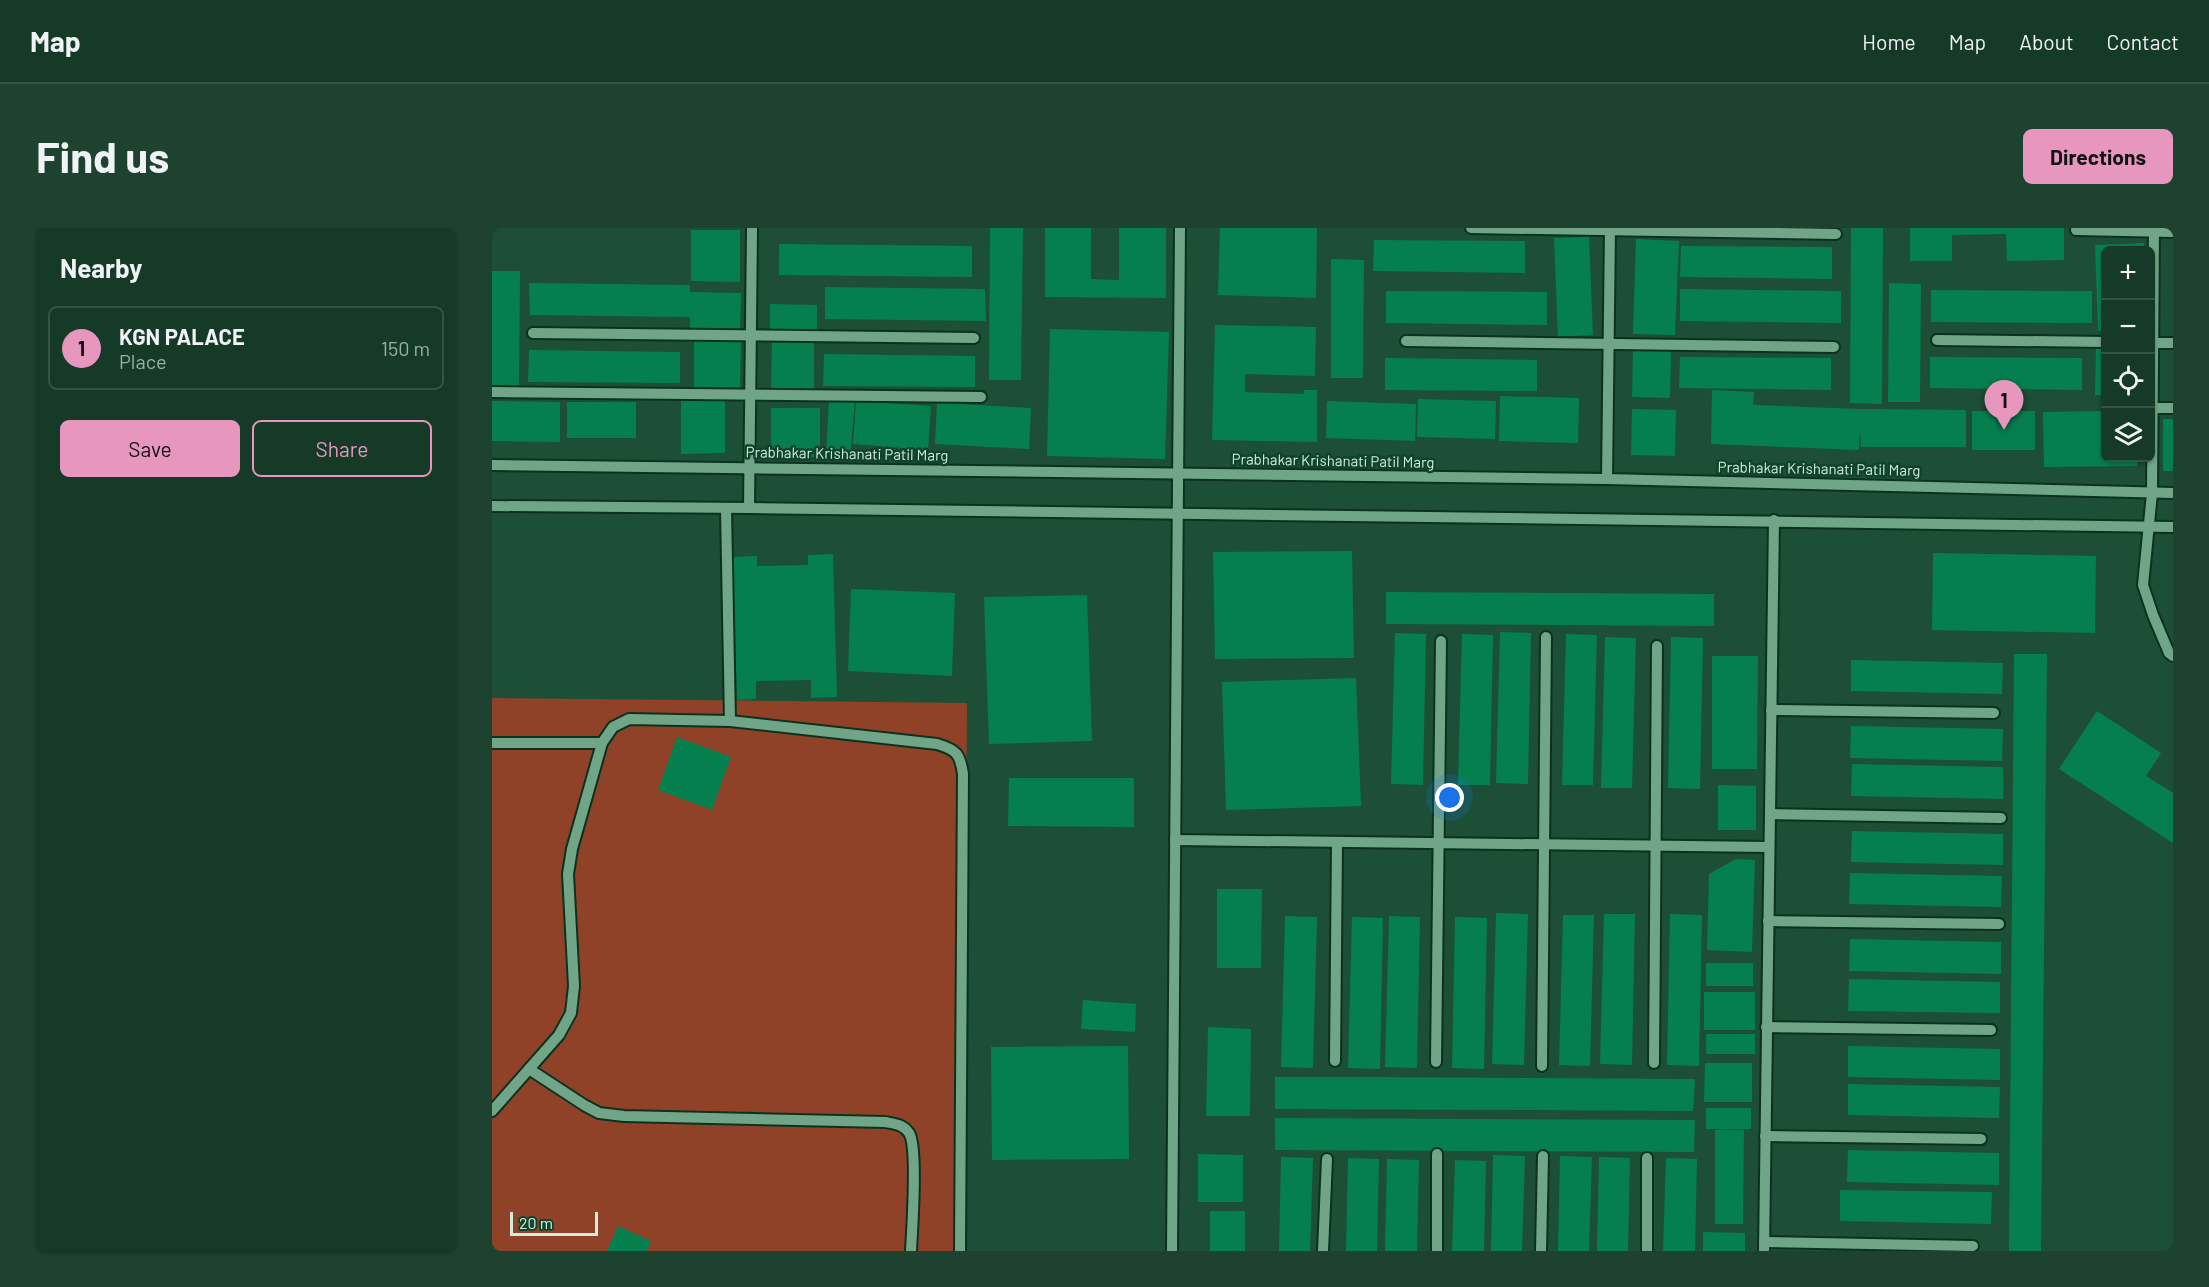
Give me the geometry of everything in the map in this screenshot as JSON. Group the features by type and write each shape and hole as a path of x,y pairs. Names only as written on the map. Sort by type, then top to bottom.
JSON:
{"street":[{"path":"749,508 752,228"},
{"path":"1172,1251 1180,228"},
{"path":"1471,228 1836,234"},
{"path":"1608,479 1610,229"},
{"path":"2076,230 2173,232"},
{"path":"2153,300 2154,230"},
{"path":"533,333 974,338"},
{"path":"1937,340 2101,342"},
{"path":"1406,341 1834,347"},
{"path":"2155,343 2173,343"},
{"path":"492,392 981,397"},
{"path":"2155,408 2173,408"},
{"path":"2152,462 2144,585 2153,615 2169,653 2173,656"},
{"name":"Prabhakar Krishanati Patil Marg","path":"492,465 1608,479 2173,493"},
{"path":"492,507 1774,520 2173,527"},
{"path":"726,509 730,721"},
{"path":"1774,520 1764,1247 1972,1246"},
{"path":"1542,1066 1545,637"},
{"path":"1437,1062 1441,641"},
{"path":"1654,1063 1657,646"},
{"path":"1771,710 1994,713"},
{"path":"492,1111 559,1035 571,1013 574,986 568,874 572,849 602,743 613,727 629,719 730,721 938,744 952,749 960,759 963,786 960,1251"},
{"path":"492,743 602,743"},
{"path":"1770,814 2001,818"},
{"path":"1175,840 1769,847"},
{"path":"1335,1061 1336,842"},
{"path":"1768,921 1999,924"},
{"path":"1766,1027 1991,1030"},
{"path":"529,1069 599,1113 624,1116 885,1122 902,1125 910,1135 913,1152 911,1251"},
{"path":"1766,1136 1981,1139"},
{"path":"1437,1154 1437,1251"},
{"path":"1541,1251 1543,1156"},
{"path":"1647,1158 1647,1251"},
{"path":"1323,1251 1327,1159"}],"shaded area":[{"path":"492,698 967,703 963,1251 492,1251"}],"building":[{"path":"990,228 1023,228 1021,380 989,380"},
{"path":"1045,228 1091,228 1091,279 1119,280 1119,228 1166,228 1166,298 1045,297"},
{"path":"1220,228 1317,228 1316,298 1218,295"},
{"path":"1851,228 1883,228 1882,404 1850,403"},
{"path":"1910,228 2064,228 2064,260 2007,261 2006,234 1952,235 1952,261 1910,261"},
{"path":"691,230 740,230 740,282 691,281"},
{"path":"1589,237 1593,335 1558,337 1554,238"},
{"path":"1636,239 1679,241 1675,335 1633,334"},
{"path":"1374,240 1525,241 1525,273 1373,271"},
{"path":"2144,243 2144,246 2101,246 2101,331 2098,331 2095,245"},
{"path":"779,244 972,246 972,277 779,275"},
{"path":"1681,246 1832,247 1832,279 1680,277"},
{"path":"1331,259 1364,260 1363,378 1331,378"},
{"path":"492,271 520,271 519,390 492,389"},
{"path":"529,283 690,285 690,292 741,293 740,330 690,330 690,317 530,315"},
{"path":"1889,283 1921,284 1920,402 1888,402"},
{"path":"825,287 985,289 986,321 825,319"},
{"path":"1680,289 1841,291 1841,323 1680,321"},
{"path":"1931,290 2092,291 2092,323 1931,322"},
{"path":"1386,291 1547,292 1547,325 1386,323"},
{"path":"770,304 817,305 817,330 770,330"},
{"path":"1215,325 1316,327 1315,376 1245,374 1245,392 1304,394 1304,390 1317,390 1317,442 1212,440"},
{"path":"1050,329 1169,332 1165,459 1047,456"},
{"path":"694,339 741,340 740,391 694,390"},
{"path":"772,339 814,340 814,392 771,391"},
{"path":"2096,346 2101,346 2101,395 2095,395"},
{"path":"529,350 680,352 680,383 528,382"},
{"path":"1633,350 1671,351 1670,398 1632,397"},
{"path":"824,354 975,356 975,387 823,386"},
{"path":"1680,357 1831,358 1831,390 1679,388"},
{"path":"1930,357 2082,358 2082,390 1930,388"},
{"path":"1385,358 1537,360 1537,391 1385,390"},
{"path":"1712,390 1754,392 1753,405 1966,410 1966,447 1861,447 1860,429 1859,450 1711,444"},
{"path":"1500,396 1579,398 1578,443 1499,441"},
{"path":"681,397 725,397 725,453 681,454"},
{"path":"829,399 855,400 850,458 826,456"},
{"path":"1418,399 1496,401 1495,439 1417,437"},
{"path":"492,401 560,402 560,442 492,441"},
{"path":"856,401 931,406 928,450 853,444"},
{"path":"1327,401 1416,404 1415,441 1326,438"},
{"path":"567,402 636,402 636,438 567,438"},
{"path":"937,403 1031,408 1029,449 935,444"},
{"path":"771,408 820,408 820,457 771,457"},
{"path":"1632,409 1676,410 1675,456 1631,455"},
{"path":"1972,411 2035,411 2035,450 1972,450"},
{"path":"2101,411 2101,462 2137,462 2137,466 2044,467 2043,412"},
{"path":"2163,419 2173,419 2173,471 2163,471"},
{"path":"1352,551 1354,658 1215,659 1213,552"},
{"path":"1933,553 2096,556 2095,633 1932,630"},
{"path":"833,554 837,697 811,698 811,680 756,681 756,699 737,700 732,557 757,556 757,566 808,565 808,555"},
{"path":"851,589 955,593 952,676 848,671"},
{"path":"1386,592 1714,594 1714,626 1386,624"},
{"path":"1087,595 1092,741 989,744 984,597"},
{"path":"1500,632 1531,633 1528,784 1496,783"},
{"path":"1395,633 1426,634 1423,785 1391,784"},
{"path":"1462,634 1493,635 1490,785 1458,785"},
{"path":"1566,634 1597,635 1593,785 1562,785"},
{"path":"1605,637 1636,638 1632,788 1601,788"},
{"path":"1671,637 1703,638 1700,789 1668,788"},
{"path":"2014,654 2047,654 2041,1251 2009,1251"},
{"path":"1712,656 1758,656 1757,769 1712,769"},
{"path":"1851,660 2003,663 2002,694 1851,691"},
{"path":"1356,678 1361,806 1226,810 1222,682"},
{"path":"2097,711 2161,753 2146,776 2173,793 2173,843 2059,769"},
{"path":"1851,726 2003,729 2002,761 1850,758"},
{"path":"677,737 731,757 712,810 658,790"},
{"path":"1852,764 2003,767 2003,799 1851,796"},
{"path":"1009,778 1134,778 1134,827 1008,826"},
{"path":"1718,785 1756,786 1756,830 1718,830"},
{"path":"1852,831 2003,834 2003,865 1851,862"},
{"path":"1736,859 1755,860 1752,952 1707,950 1709,874"},
{"path":"1850,873 2002,876 2001,907 1849,904"},
{"path":"1217,889 1262,889 1261,968 1217,968"},
{"path":"1496,913 1528,914 1524,1065 1492,1064"},
{"path":"1604,914 1635,914 1632,1065 1600,1064"},
{"path":"1670,914 1702,915 1699,1066 1667,1065"},
{"path":"1563,915 1594,915 1590,1066 1559,1065"},
{"path":"1285,916 1317,917 1313,1068 1281,1067"},
{"path":"1389,916 1420,917 1417,1068 1385,1067"},
{"path":"1352,917 1383,918 1380,1069 1348,1068"},
{"path":"1455,917 1487,918 1484,1069 1452,1068"},
{"path":"1850,939 2001,942 2001,974 1849,971"},
{"path":"1706,963 1753,963 1753,986 1706,986"},
{"path":"1849,979 2000,982 2000,1013 1848,1011"},
{"path":"1704,992 1755,992 1755,1030 1704,1030"},
{"path":"1083,1000 1136,1004 1135,1032 1081,1029"},
{"path":"1208,1027 1251,1029 1250,1116 1206,1116"},
{"path":"1706,1034 1755,1034 1755,1054 1706,1054"},
{"path":"1128,1046 1129,1159 992,1160 991,1047"},
{"path":"1848,1046 2000,1049 2000,1080 1848,1077"},
{"path":"1705,1063 1752,1063 1752,1102 1704,1102"},
{"path":"1275,1077 1695,1079 1693,1111 1275,1109"},
{"path":"1848,1084 2000,1087 1999,1118 1848,1115"},
{"path":"1706,1108 1751,1108 1751,1129 1706,1129"},
{"path":"1275,1118 1695,1120 1694,1152 1275,1150"},
{"path":"1715,1130 1744,1130 1743,1224 1715,1224"},
{"path":"1848,1150 1999,1153 1999,1185 1847,1182"},
{"path":"1198,1154 1243,1155 1243,1202 1198,1202"},
{"path":"1493,1155 1525,1156 1522,1251 1491,1251"},
{"path":"1560,1156 1592,1157 1589,1251 1558,1251"},
{"path":"1281,1157 1313,1158 1310,1251 1279,1251"},
{"path":"1599,1157 1630,1158 1628,1251 1597,1251"},
{"path":"1348,1158 1379,1159 1377,1251 1346,1251"},
{"path":"1666,1158 1697,1159 1695,1251 1663,1251"},
{"path":"1387,1159 1419,1160 1417,1251 1385,1251"},
{"path":"1455,1160 1486,1161 1484,1251 1452,1251"},
{"path":"1840,1190 1992,1192 1991,1224 1840,1221"},
{"path":"1210,1211 1245,1211 1245,1251 1210,1251"},
{"path":"618,1226 651,1241 647,1251 607,1251"},
{"path":"1703,1232 1745,1233 1745,1251 1703,1251"}],"place":[{"name":"KGN PALACE","path":"2004,430"}]}
